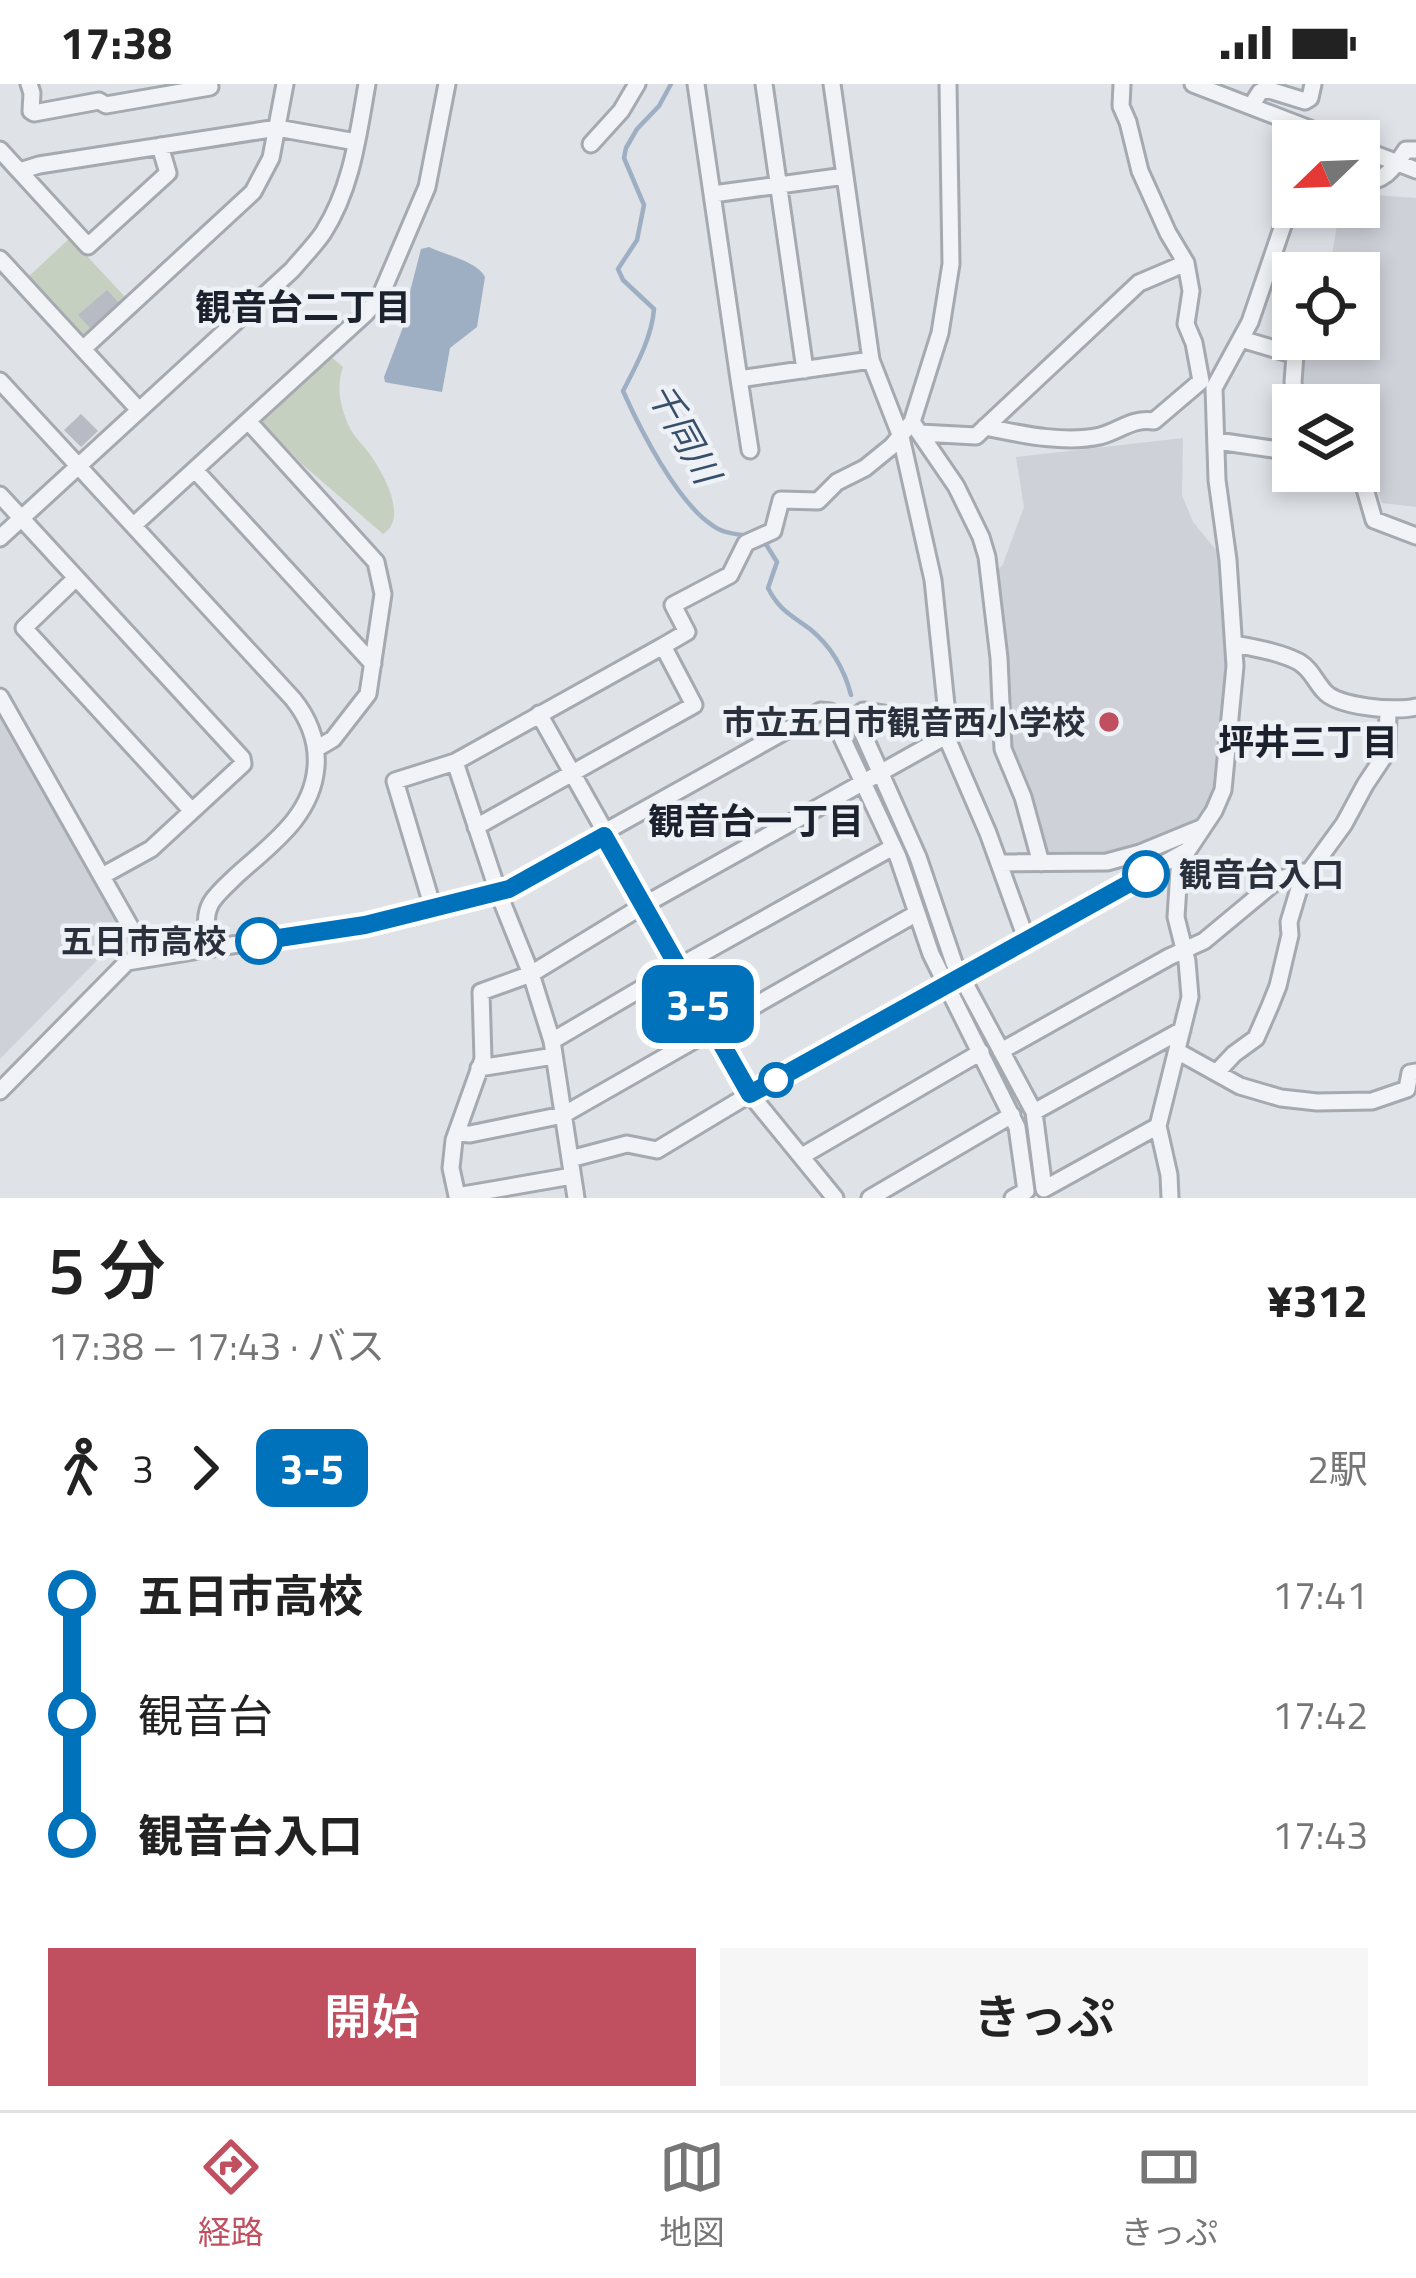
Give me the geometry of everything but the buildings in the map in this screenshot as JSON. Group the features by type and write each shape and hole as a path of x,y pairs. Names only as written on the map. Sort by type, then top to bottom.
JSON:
{"street":[{"path":"28,84 34,113 210,87"},
{"path":"84,348 253,192 271,158 285,84"},
{"path":"0,538 292,270 321,236 339,204 352,165 367,84"},
{"path":"134,525 380,297 428,187 445,84"},
{"path":"590,144 621,111 637,84"},
{"path":"696,84 750,450"},
{"path":"764,84 805,370"},
{"path":"832,84 872,360 901,437 933,580 947,730 1027,940"},
{"path":"948,84 952,264 916,428 962,498 987,556 1003,749 1023,797 1041,863"},
{"path":"1122,84 1120,103 1140,171 1186,263 1191,286 1186,324 1208,384 1235,666 1223,790 1179,870 1176,916 1190,997 1158,1126 1170,1198"},
{"path":"1193,84 1287,120"},
{"path":"1251,106 1266,89 1305,101 1313,84"},
{"path":"20,171 277,128 356,142"},
{"path":"0,150 88,246 168,173 160,146"},
{"path":"1380,178 1406,150 1416,150"},
{"path":"1380,156 1416,170"},
{"path":"713,194 845,176"},
{"path":"985,427 1061,439 1101,436 1131,421 1154,421 1208,384 1241,339 1282,228"},
{"path":"0,259 140,410"},
{"path":"433,908 395,781 455,762 687,632 674,605 730,575 746,543 773,531 781,500 818,501 837,482 865,468 916,428 976,436 1139,283 1186,263"},
{"path":"1241,339 1295,355 1293,384"},
{"path":"739,379 872,360"},
{"path":"0,381 306,717 316,748 314,784 288,829 210,905 206,923 212,948"},
{"path":"248,421 376,562 382,594 368,694 333,739 316,748"},
{"path":"1216,441 1272,449"},
{"path":"195,470 373,664"},
{"path":"1366,492 1374,520 1416,536"},
{"path":"0,495 242,758 243,764 151,849 103,876"},
{"path":"76,578 24,628 192,811"},
{"path":"1234,644 1294,659 1309,668 1324,692 1334,698 1388,710 1416,707"},
{"path":"476,827 694,704 663,646"},
{"path":"0,697 148,958"},
{"path":"1001,1051 1212,935 1274,882 1309,872 1387,752 1388,710"},
{"path":"0,1091 127,962 365,925 509,889 821,711 830,712 865,782 914,897 931,954 1001,1051 1034,1112 1044,1189 1158,1126"},
{"path":"947,730 863,711 856,718 918,857 954,981 1017,1126 1026,1191 1013,1198"},
{"path":"539,715 750,1094 835,1198"},
{"path":"947,730 881,773 531,974 481,992 483,1058 457,1133 451,1168 457,1196 571,1167 627,1144 657,1150 1188,850"},
{"path":"455,762 553,1049 576,1198"},
{"path":"999,863 1089,864 1122,859 1204,827"},
{"path":"479,1068 553,1049 678,967 893,847"},
{"path":"1217,1072 1256,1038 1270,1006 1304,872"},
{"path":"457,1133 563,1115 917,913"},
{"path":"1034,1112 1182,1030"},
{"path":"1177,1051 1240,1086 1281,1098 1381,1100 1407,1089 1410,1073 1416,1072"},
{"path":"802,1156 981,1052"},
{"path":"870,1198 1012,1115"}],"shaded area":[{"path":"1380,195 1416,198 1416,507 1382,503 1378,492 1380,384 1299,384 1303,360 1380,360 1380,252 1332,252 1336,228 1380,228"},
{"path":"1183,438 1182,495 1193,522 1221,556 1227,658 1218,782 1208,806 1192,825 1122,855 1048,857 1009,752 995,574 1024,507 1016,457"},
{"path":"0,710 131,939 108,949 0,1059"}],"green space":[{"path":"70,238 128,300 90,336 81,334 28,277"},
{"path":"329,355 343,367 340,396 348,424 377,464 392,497 394,518 383,534 303,465 263,423 263,416"}],"water":[{"path":"429,247 469,263 485,277 477,327 450,348 442,392 385,382 384,377 408,314 421,249"}],"waterway":[{"name":"千同川","path":"671,84 659,106 637,129 624,158 644,205 637,240 618,269 623,280 654,309 647,341 623,391 649,444 686,500 716,528 748,536"},
{"name":"千同川","path":"764,541 777,562 768,588 772,596 831,651 851,695"}],"bus line":[{"name":"3-5","path":"259,941 365,925 509,889 604,836 750,1094 1146,874"}],"place":[{"name":"市立五日市観音西小学校","path":"1109,722"},
{"name":"観音台入口","path":"1146,874"},
{"name":"五日市高校","path":"259,941"}],"district":[{"name":"観音台二丁目","path":"303,307"},
{"name":"坪井三丁目","path":"1308,742"},
{"name":"観音台一丁目","path":"756,821"}]}
